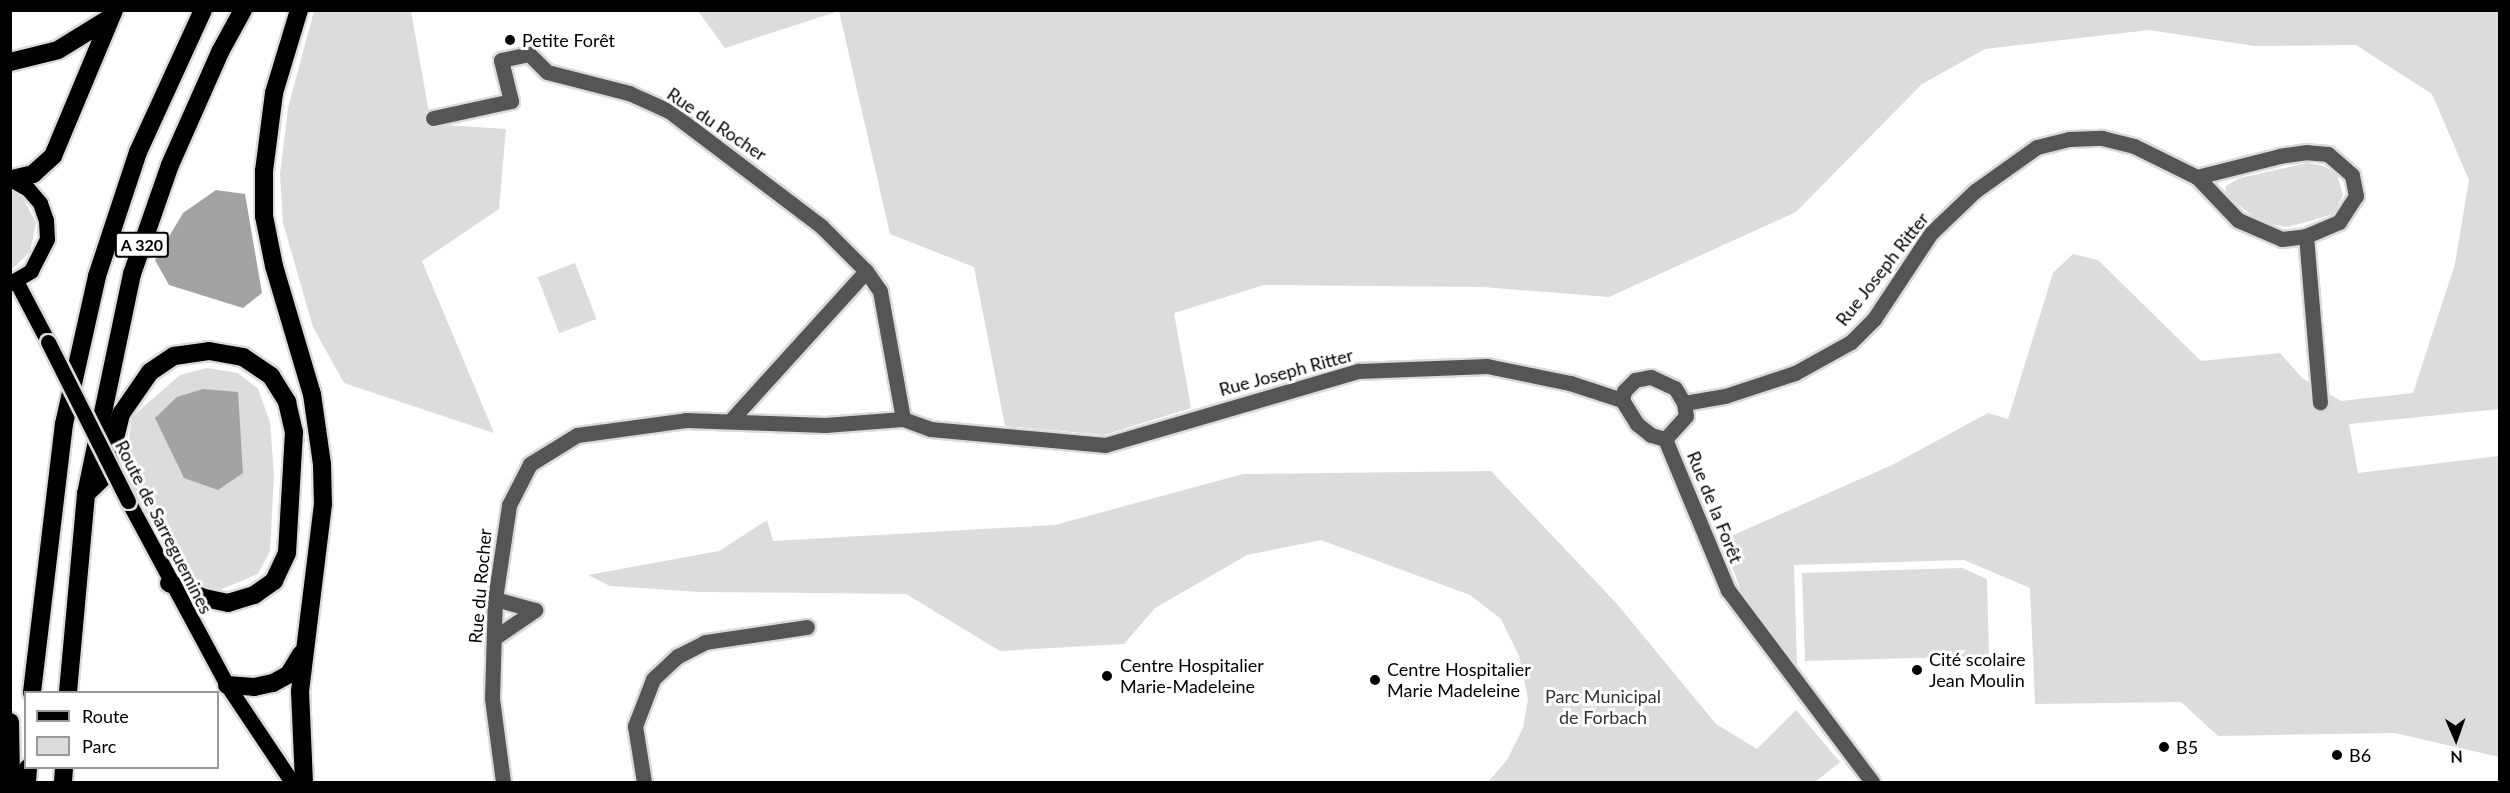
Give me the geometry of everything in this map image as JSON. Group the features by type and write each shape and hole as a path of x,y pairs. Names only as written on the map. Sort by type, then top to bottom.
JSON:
{"highway":[{"name":"A 320","path":"32,691 64,424 97,276 138,152 203,10"},
{"name":"A 320","path":"68,691 86,494 132,274 170,165 220,51 243,10"},
{"path":"299,10 274,93 264,171 264,216 285,307 312,394 322,464 323,504 304,650 300,724 304,783"},
{"path":"10,62 58,50 112,14"},
{"path":"11,179 33,174 53,156 112,14"},
{"path":"86,494 106,475 121,414 150,372 174,356 209,351 243,357 271,376 287,402 294,442 287,553 274,581 254,595 228,603 204,598 169,583"},
{"path":"227,685 254,687 273,683 289,674 304,650"},
{"path":"10,722 11,783"}],"main road":[{"path":"11,179 40,203 46,220 47,238 41,256 13,282"},
{"name":"Route de Sarreguemines","path":"13,282 48,342 169,583 227,685 292,783"}],"street":[{"name":"Rue du Rocher","path":"433,118 511,101 501,60 529,54 547,72 629,93 669,111 821,226 866,271 880,291 903,419"},
{"name":"Rue Joseph Ritter","path":"1684,403 1725,396 1795,373 1851,342 1874,319 1931,233 1975,191 2037,147 2069,139 2102,138 2134,146 2197,177 2238,220 2282,239 2306,236 2339,222 2355,196 2352,175 2328,154 2307,152 2280,156 2197,177"},
{"path":"2306,236 2320,402"},
{"path":"731,420 866,271"},
{"name":"Rue Joseph Ritter","path":"1105,445 1358,371 1487,366 1570,383 1622,400"},
{"path":"1622,400 1623,391 1635,380 1652,377 1675,388 1684,403"},
{"name":"Rue de la Forêt","path":"1622,400 1637,424 1665,439 1728,590 1872,783"},
{"name":"Rue de la Forêt","path":"1665,439 1683,422 1684,403"},
{"name":"Rue du Rocher","path":"503,783 492,698 495,599 509,506 530,464 577,435 686,420 825,425 903,419 930,429 1105,445"},
{"path":"494,638 535,610 495,599"},
{"path":"644,783 635,726 653,679 678,656 705,642 807,627"}],"green space":[{"path":"314,11 411,11 431,124 506,129 499,209 422,261 494,433 344,383 313,327 283,223 280,174 288,108"},
{"path":"698,11 839,11 725,48"},
{"path":"839,11 2499,11 2499,409 2349,424 2358,473 2499,456 2499,757 2395,733 2218,736 2181,702 2035,704 2030,588 1964,560 1794,565 1797,666 1743,596 1722,540 1892,465 1988,413 2008,419 2053,273 2073,254 2098,260 2201,361 2280,353 2302,378 2341,401 2413,393 2455,264 2469,180 2432,94 2356,45 2255,46 2149,30 1985,49 1922,84 1796,212 1609,297 1483,287 1264,285 1174,313 1191,408 1104,435 1005,426 974,267 890,234"},
{"path":"2307,163 2324,166 2337,175 2343,195 2334,214 2288,227 2261,222 2225,195 2226,186 2240,178"},
{"path":"11,189 23,198 36,223 30,252 11,270"},
{"path":"575,263 597,319 559,333 538,277"},
{"path":"207,368 238,373 258,389 270,422 274,475 270,551 258,574 215,592 184,579 124,474 132,417 180,375"},
{"name":"Parc Municipal de Forbach","path":"1491,471 1617,604 1716,724 1757,749 1796,710 1840,762 1815,782 1488,782 1507,760 1523,728 1528,699 1519,656 1501,619 1470,595 1321,540 1247,555 1155,608 1124,644 1000,651 906,594 700,592 610,586 588,575 719,551 767,520 773,541 1055,525 1243,474"},
{"path":"1962,568 1987,579 1989,656 1805,661 1802,573"}],"shaded area":[{"path":"216,190 245,194 262,293 243,308 169,285 155,260 183,213"},
{"path":"203,389 238,392 243,473 218,490 184,478 155,418 177,397"}],"place":[{"name":"Petite Forêt","path":"510,40"},
{"name":"Cité scolaire Jean Moulin","path":"1917,670"},
{"name":"Centre Hospitalier Marie-Madeleine","path":"1107,676"},
{"name":"Centre Hospitalier Marie Madeleine","path":"1375,680"},
{"name":"B5","path":"2164,747"},
{"name":"B6","path":"2337,755"}]}
